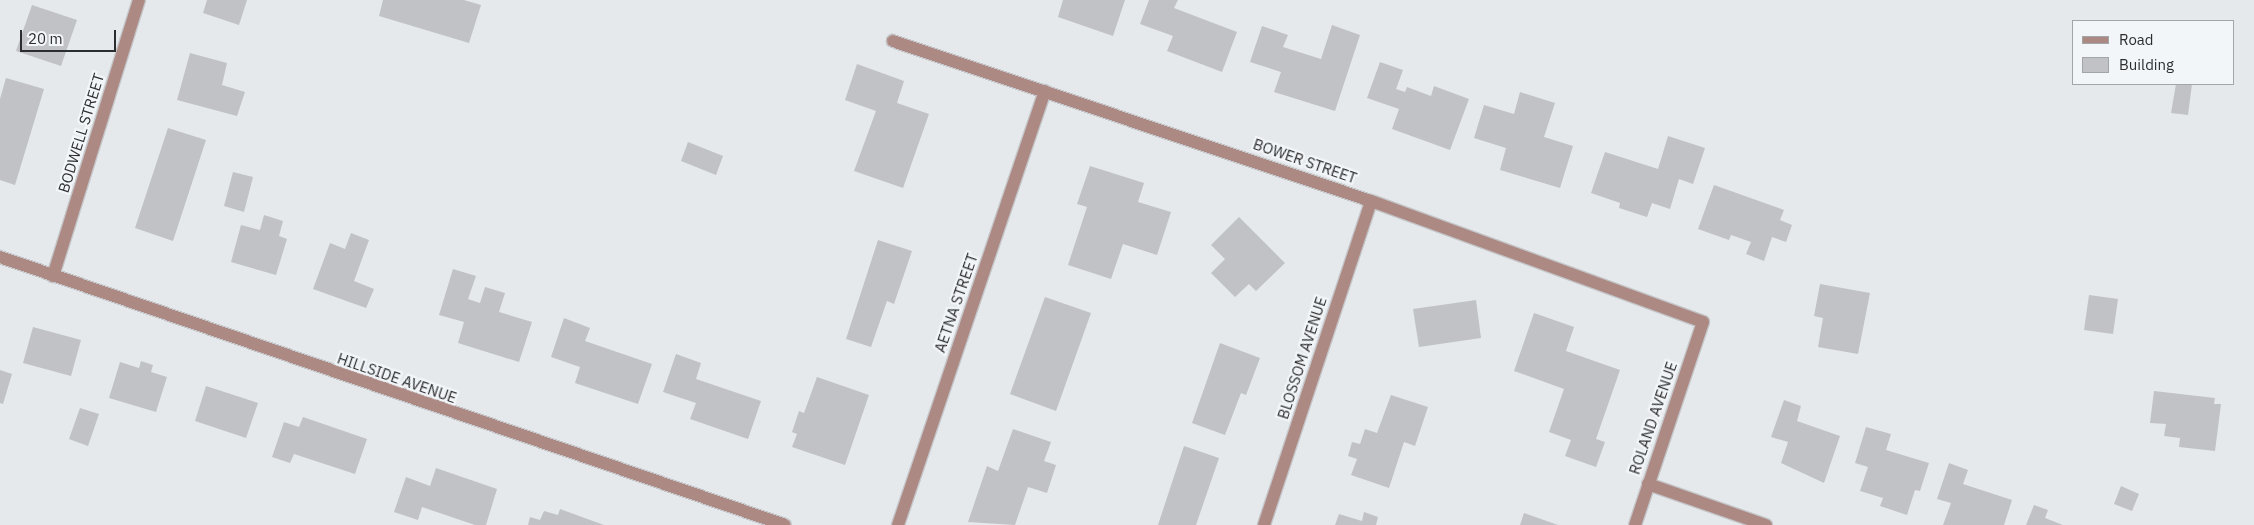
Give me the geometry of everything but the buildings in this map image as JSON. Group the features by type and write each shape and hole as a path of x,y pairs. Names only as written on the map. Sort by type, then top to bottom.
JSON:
{"street":[{"name":"BODWELL STREET","path":"53,276 139,0"},
{"name":"BOWER STREET","path":"893,41 1371,201 1703,322"},
{"name":"AETNA STREET","path":"898,525 1045,91"},
{"name":"BLOSSOM AVENUE","path":"1264,525 1371,201"},
{"name":"HILLSIDE AVENUE","path":"0,257 784,525"},
{"name":"ROLAND AVENUE","path":"1635,525 1703,322"},
{"path":"1648,484 1766,525"}]}
